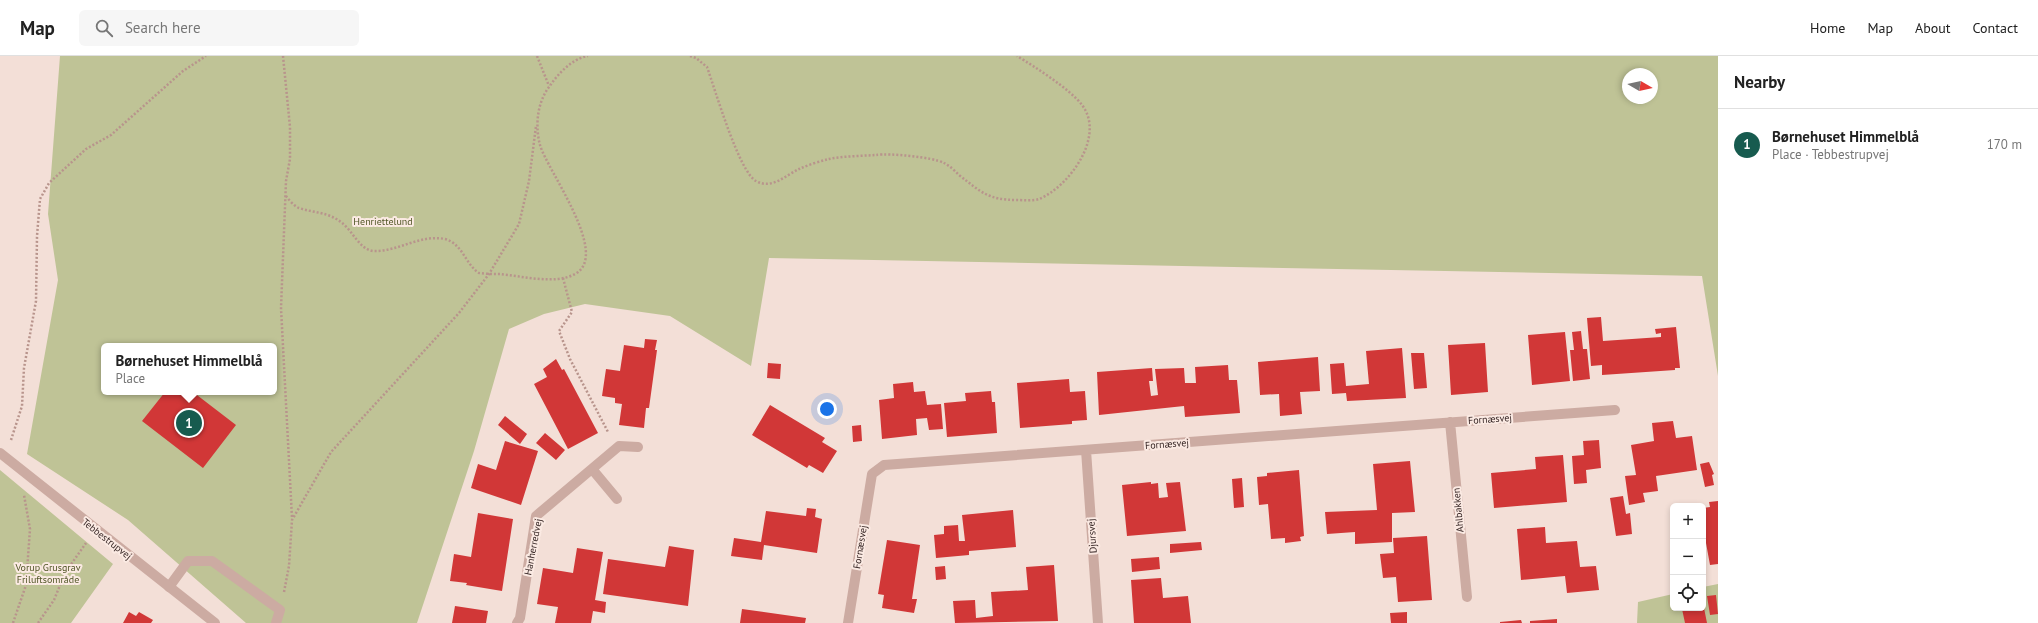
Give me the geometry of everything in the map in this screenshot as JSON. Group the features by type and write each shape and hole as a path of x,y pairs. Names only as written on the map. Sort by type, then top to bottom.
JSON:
{"street":[{"name":"Fornæsvej","path":"848,623 872,474 884,465 1615,410"},
{"name":"Ahlbakken","path":"1450,422 1467,597"},
{"path":"617,448 620,446 638,447"},
{"name":"Hanherredvej","path":"517,623 520,618 536,516 617,448"},
{"name":"Djursvej","path":"1086,450 1098,623"},
{"name":"Tebbestrupvej","path":"0,453 19,470 215,623"},
{"path":"592,470 617,499"},
{"path":"169,587 188,561 212,561 280,610 276,623"}],"path":[{"path":"13,623 26,585 30,529 19,470 10,446 12,434 22,406 24,368 36,301 37,236 40,199 49,183 86,149 111,135 184,71 206,56"},
{"path":"280,610 289,566 292,520 281,308 286,181 290,159 290,127 283,56"},
{"path":"537,56 550,86"},
{"path":"292,520 331,452 460,313 489,274 519,224 530,181 536,122 545,92 560,72 583,57 588,56"},
{"path":"690,56 707,67 740,160 750,176 757,182 765,184 773,183 799,169 829,159 887,154 944,163 982,192 998,200 1039,199 1067,179 1078,163 1087,145 1090,131 1089,118 1082,105 1044,73 1017,56"},
{"path":"286,196 298,208 327,214 342,223 366,249 387,250 428,239 445,240 454,244 462,251 472,269 479,273 534,279 563,278 575,274 581,269 585,262 587,252 576,217 562,186 548,165 540,145 536,122"},
{"path":"563,278 572,312 559,331 570,359 617,448"},
{"path":"38,623 54,600 65,573 80,549 97,531"}],"green space":[{"name":"Henriettelund","path":"60,56 1718,56 1718,376 1702,276 769,258 751,366 670,316 585,304 544,314 509,329 474,451 417,623 246,623 128,520 27,454 58,280 48,214"},
{"name":"Vorup Grusgrav Friluftsområde","path":"0,470 113,564 71,623 0,623"},
{"path":"1718,584 1718,623 1637,623 1638,602 1670,595 1670,611 1706,611 1706,586"}],"building":[{"path":"1601,317 1603,341 1661,337 1661,333 1656,334 1655,329 1676,327 1680,368 1675,368 1675,370 1602,375 1602,365 1591,366 1587,318"},
{"path":"1581,331 1583,349 1587,349 1590,379 1573,381 1570,350 1574,350 1572,332"},
{"path":"1565,332 1570,381 1532,385 1528,335"},
{"path":"645,339 657,340 655,350 657,350 649,408 646,408 644,428 619,425 622,404 615,403 615,398 602,396 606,369 620,371 624,345 644,348"},
{"path":"1485,343 1488,392 1451,395 1448,345"},
{"path":"1402,348 1406,398 1347,401 1346,393 1332,394 1330,364 1344,363 1346,386 1369,384 1366,351"},
{"path":"1411,353 1424,353 1427,388 1414,389"},
{"path":"1318,357 1320,391 1300,392 1302,414 1280,416 1279,394 1260,395 1258,362"},
{"path":"556,359 562,370 564,369 598,433 568,449 534,384 547,377 543,369"},
{"path":"768,363 781,364 780,379 767,378"},
{"path":"1228,365 1229,380 1237,380 1240,413 1185,417 1184,406 1099,415 1097,372 1152,368 1153,381 1149,381 1151,396 1158,395 1155,369 1184,368 1185,383 1196,383 1195,367"},
{"path":"1069,379 1070,392 1085,391 1087,420 1072,421 1072,424 1020,428 1017,383"},
{"path":"913,382 914,392 925,391 927,405 941,404 943,429 929,430 927,418 916,419 917,435 882,439 879,400 894,398 893,384"},
{"path":"991,391 992,402 995,402 997,433 947,437 944,403 966,401 965,393"},
{"path":"163,395 197,395 236,425 203,468 142,421"},
{"path":"770,405 825,438 822,442 837,451 823,473 809,465 807,468 752,435"},
{"path":"505,416 527,434 520,444 498,425"},
{"path":"1673,421 1676,438 1692,436 1697,470 1656,476 1658,491 1643,493 1645,502 1629,505 1625,476 1636,475 1631,445 1654,441 1652,423"},
{"path":"861,425 862,441 853,442 852,426"},
{"path":"545,433 565,450 556,460 536,443"},
{"path":"1599,440 1601,468 1586,470 1587,483 1574,484 1572,456 1584,455 1583,441"},
{"path":"505,441 538,451 521,505 471,488 478,464 496,470"},
{"path":"1563,455 1567,502 1494,508 1491,473 1536,469 1535,457"},
{"path":"1410,461 1415,512 1392,513 1392,542 1355,544 1355,532 1327,534 1325,512 1377,510 1373,464"},
{"path":"1709,462 1714,474 1712,475 1714,485 1705,487 1700,464"},
{"path":"1299,470 1304,536 1300,537 1301,541 1285,543 1285,538 1271,539 1268,504 1259,505 1257,477 1267,476 1267,473"},
{"path":"1242,478 1244,507 1234,508 1232,479"},
{"path":"1151,482 1151,484 1158,483 1159,498 1168,497 1166,483 1180,482 1186,531 1127,536 1122,485"},
{"path":"1623,496 1626,514 1630,513 1632,534 1616,536 1610,498"},
{"path":"1718,501 1718,564 1710,565 1706,543 1706,508 1710,507 1709,502"},
{"path":"807,508 816,509 815,517 822,519 817,553 764,545 762,560 731,556 734,538 761,542 766,511 806,516"},
{"path":"1013,510 1016,547 969,551 969,555 936,558 934,535 944,534 944,526 958,525 959,541 965,541 962,515"},
{"path":"478,513 513,519 502,591 466,585 467,583 450,581 454,554 471,557"},
{"path":"1545,527 1546,543 1577,541 1580,567 1596,566 1599,590 1567,593 1565,576 1521,580 1517,529"},
{"path":"1427,536 1432,600 1398,602 1396,577 1383,578 1380,554 1394,553 1393,538"},
{"path":"887,540 920,545 912,599 917,599 914,613 882,608 884,595 878,594"},
{"path":"1201,542 1202,550 1170,553 1170,544"},
{"path":"669,546 694,550 688,606 603,594 608,559 665,567"},
{"path":"577,548 603,552 595,600 606,602 605,613 593,611 591,623 555,623 558,607 537,604 543,568 573,573"},
{"path":"1159,557 1160,569 1132,572 1131,559"},
{"path":"1054,565 1058,621 955,623 953,601 975,600 976,618 993,616 991,592 1028,590 1026,567"},
{"path":"945,566 946,579 936,580 935,567"},
{"path":"1161,578 1163,598 1188,596 1191,623 1134,623 1131,580"},
{"path":"1716,595 1718,614 1710,615 1707,596"},
{"path":"455,606 488,611 486,623 452,623"},
{"path":"742,609 806,618 805,623 740,623"},
{"path":"1682,611 1705,611 1707,623 1685,623"},
{"path":"129,612 136,616 139,612 153,620 151,623 123,623"},
{"path":"1407,612 1407,623 1391,623 1390,613"},
{"path":"1557,619 1557,623 1530,623 1530,621"},
{"path":"1521,620 1522,623 1500,623 1500,622"}],"place":[{"name":"Børnehuset Himmelblå","path":"189,423"}]}
